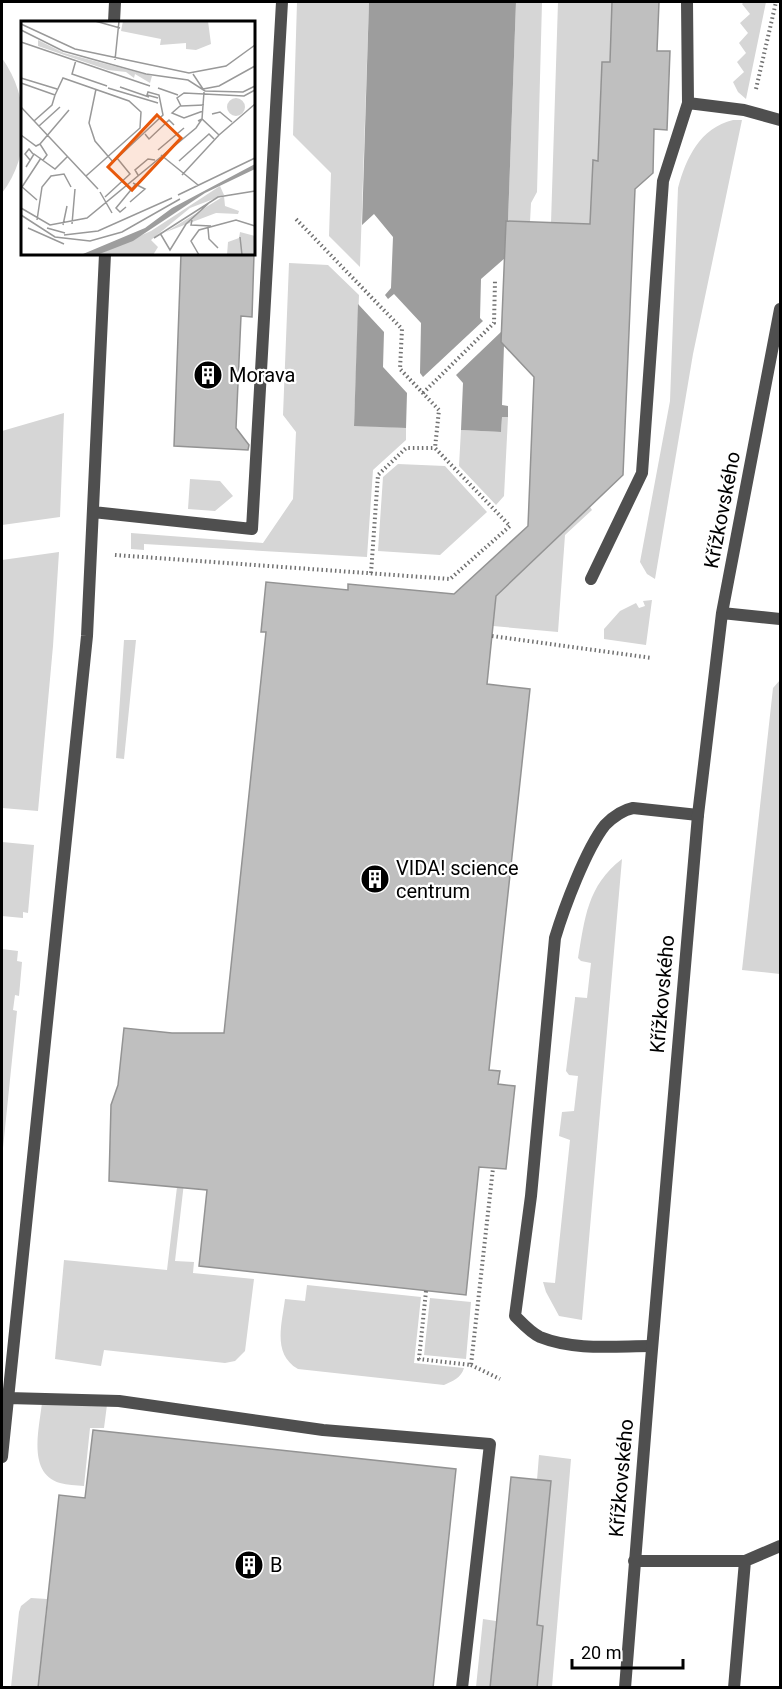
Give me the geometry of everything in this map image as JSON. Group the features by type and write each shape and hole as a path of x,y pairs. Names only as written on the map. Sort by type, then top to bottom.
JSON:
{"street":[{"path":"114,21 115,2"},
{"path":"93,512 252,529 282,2"},
{"path":"591,579 642,473 663,180 688,103 687,2"},
{"path":"688,103 751,112 780,120"},
{"path":"2,1457 87,636 105,255"},
{"name":"Křížkovského","path":"625,1688 698,815 722,613 780,309"},
{"path":"722,613 780,619"},
{"path":"652,1346 587,1347 569,1344 538,1336 514,1316 533,1174 555,938 563,912 590,851 605,825 626,810 633,808 698,815"},
{"path":"8,1398 119,1401 324,1430 490,1444 462,1688"},
{"path":"634,1561 745,1561 780,1546"},
{"path":"734,1688 745,1561"}],"path":[{"path":"751,112 776,2"},
{"path":"272,194 402,329 400,369 439,410 435,448"},
{"path":"423,393 494,323 495,281"},
{"path":"91,553 450,579 510,526 435,448 406,448 378,475 370,573"},
{"path":"492,636 652,658"},
{"path":"471,1365 494,1168"},
{"path":"426,1291 419,1359 471,1365 500,1379"}],"shaded area":[{"path":"297,2 369,2 360,267 329,236 331,173 293,135"},
{"path":"369,2 516,2 505,258 481,279 480,318 483,321 423,377 420,373 421,323 394,294 388,299 385,295 391,288 393,237 374,214 362,225"},
{"path":"516,2 542,2 537,192 531,203 530,222 508,221"},
{"path":"558,2 612,2 610,62 602,62 599,128 631,162 593,161 589,242 551,223"},
{"path":"744,2 766,2 746,99 738,92 733,82 744,72 737,62 746,53 739,43 748,33 740,23 750,14 742,4"},
{"path":"2,58 11,73 21,104 21,152 12,178 2,193"},
{"path":"742,120 693,354 655,579 647,574 640,562 670,401 678,188 690,155 703,137 721,124"},
{"path":"289,263 328,265 359,295 354,425 406,428 406,440 373,470 367,557 144,544 144,550 131,549 131,533 263,543 293,499 296,432 283,415"},
{"path":"358,304 384,332 383,367 407,393 406,428 354,426"},
{"path":"502,331 504,345 502,405 508,406 508,417 502,417 501,432 461,430 463,383 456,375"},
{"path":"64,413 60,517 2,525 2,431"},
{"path":"502,417 508,417 504,496 496,505 459,466 461,430 501,432"},
{"path":"398,464 445,466 487,512 440,555 378,551 383,477"},
{"path":"190,479 220,481 233,496 215,511 188,509"},
{"path":"590,507 592,510 565,535 558,632 493,626 496,596"},
{"path":"59,552 38,811 2,808 2,560"},
{"path":"652,600 646,645 604,639 604,629 620,611 636,603 639,608 645,606 643,601"},
{"path":"124,640 136,640 124,759 116,758"},
{"path":"780,680 780,974 742,970 773,688"},
{"path":"2,842 34,845 28,913 23,912 23,918 2,916"},
{"path":"622,859 582,1320 559,1316 543,1282 555,1283 570,1140 559,1136 562,1112 574,1111 578,1076 569,1075 566,1071 575,997 587,998 591,963 578,958 583,929 589,904 601,880"},
{"path":"2,949 18,951 17,961 22,962 19,996 15,995 13,1010 17,1011 2,1158"},
{"path":"188,1148 175,1261 194,1262 193,1273 254,1279 245,1351 235,1361 225,1363 104,1350 101,1366 55,1359 64,1260 167,1270 177,1187"},
{"path":"307,1285 421,1297 414,1363 464,1368 463,1371 456,1379 444,1385 298,1369 285,1355 281,1328 285,1299 305,1301"},
{"path":"430,1298 471,1302 466,1359 424,1355"},
{"path":"42,1402 107,1405 104,1428 90,1428 84,1486 60,1483 49,1478 43,1470 38,1448"},
{"path":"539,1455 571,1459 552,1687 537,1687 543,1626 502,1622 540,1590 551,1482 537,1480"},
{"path":"31,1598 47,1599 38,1687 11,1687 19,1612 21,1606"},
{"path":"483,1619 496,1621 490,1687 476,1687"}],"building":[{"name":"VIDA! science centrum","path":"612,2 659,2 657,51 670,51 667,130 654,129 653,173 635,189 623,475 496,596 487,684 530,689 489,1070 500,1071 498,1084 515,1086 506,1169 479,1167 466,1295 199,1266 207,1190 109,1181 111,1105 118,1085 124,1028 172,1033 224,1033 266,632 261,632 266,582 348,590 348,584 454,594 528,526 534,377 501,342 506,221 590,224 593,160 598,161 602,62 610,62"},
{"name":"Morava","path":"181,255 254,255 252,317 241,316 236,428 249,445 248,450 174,446"},
{"name":"B","path":"93,1430 456,1469 433,1688 38,1688 59,1495 85,1498"},
{"path":"511,1477 551,1481 537,1625 543,1626 537,1688 490,1688"}],"place":[{"name":"Morava","path":"208,375"},
{"name":"VIDA! science centrum","path":"375,879"},
{"name":"B","path":"249,1565"}]}
